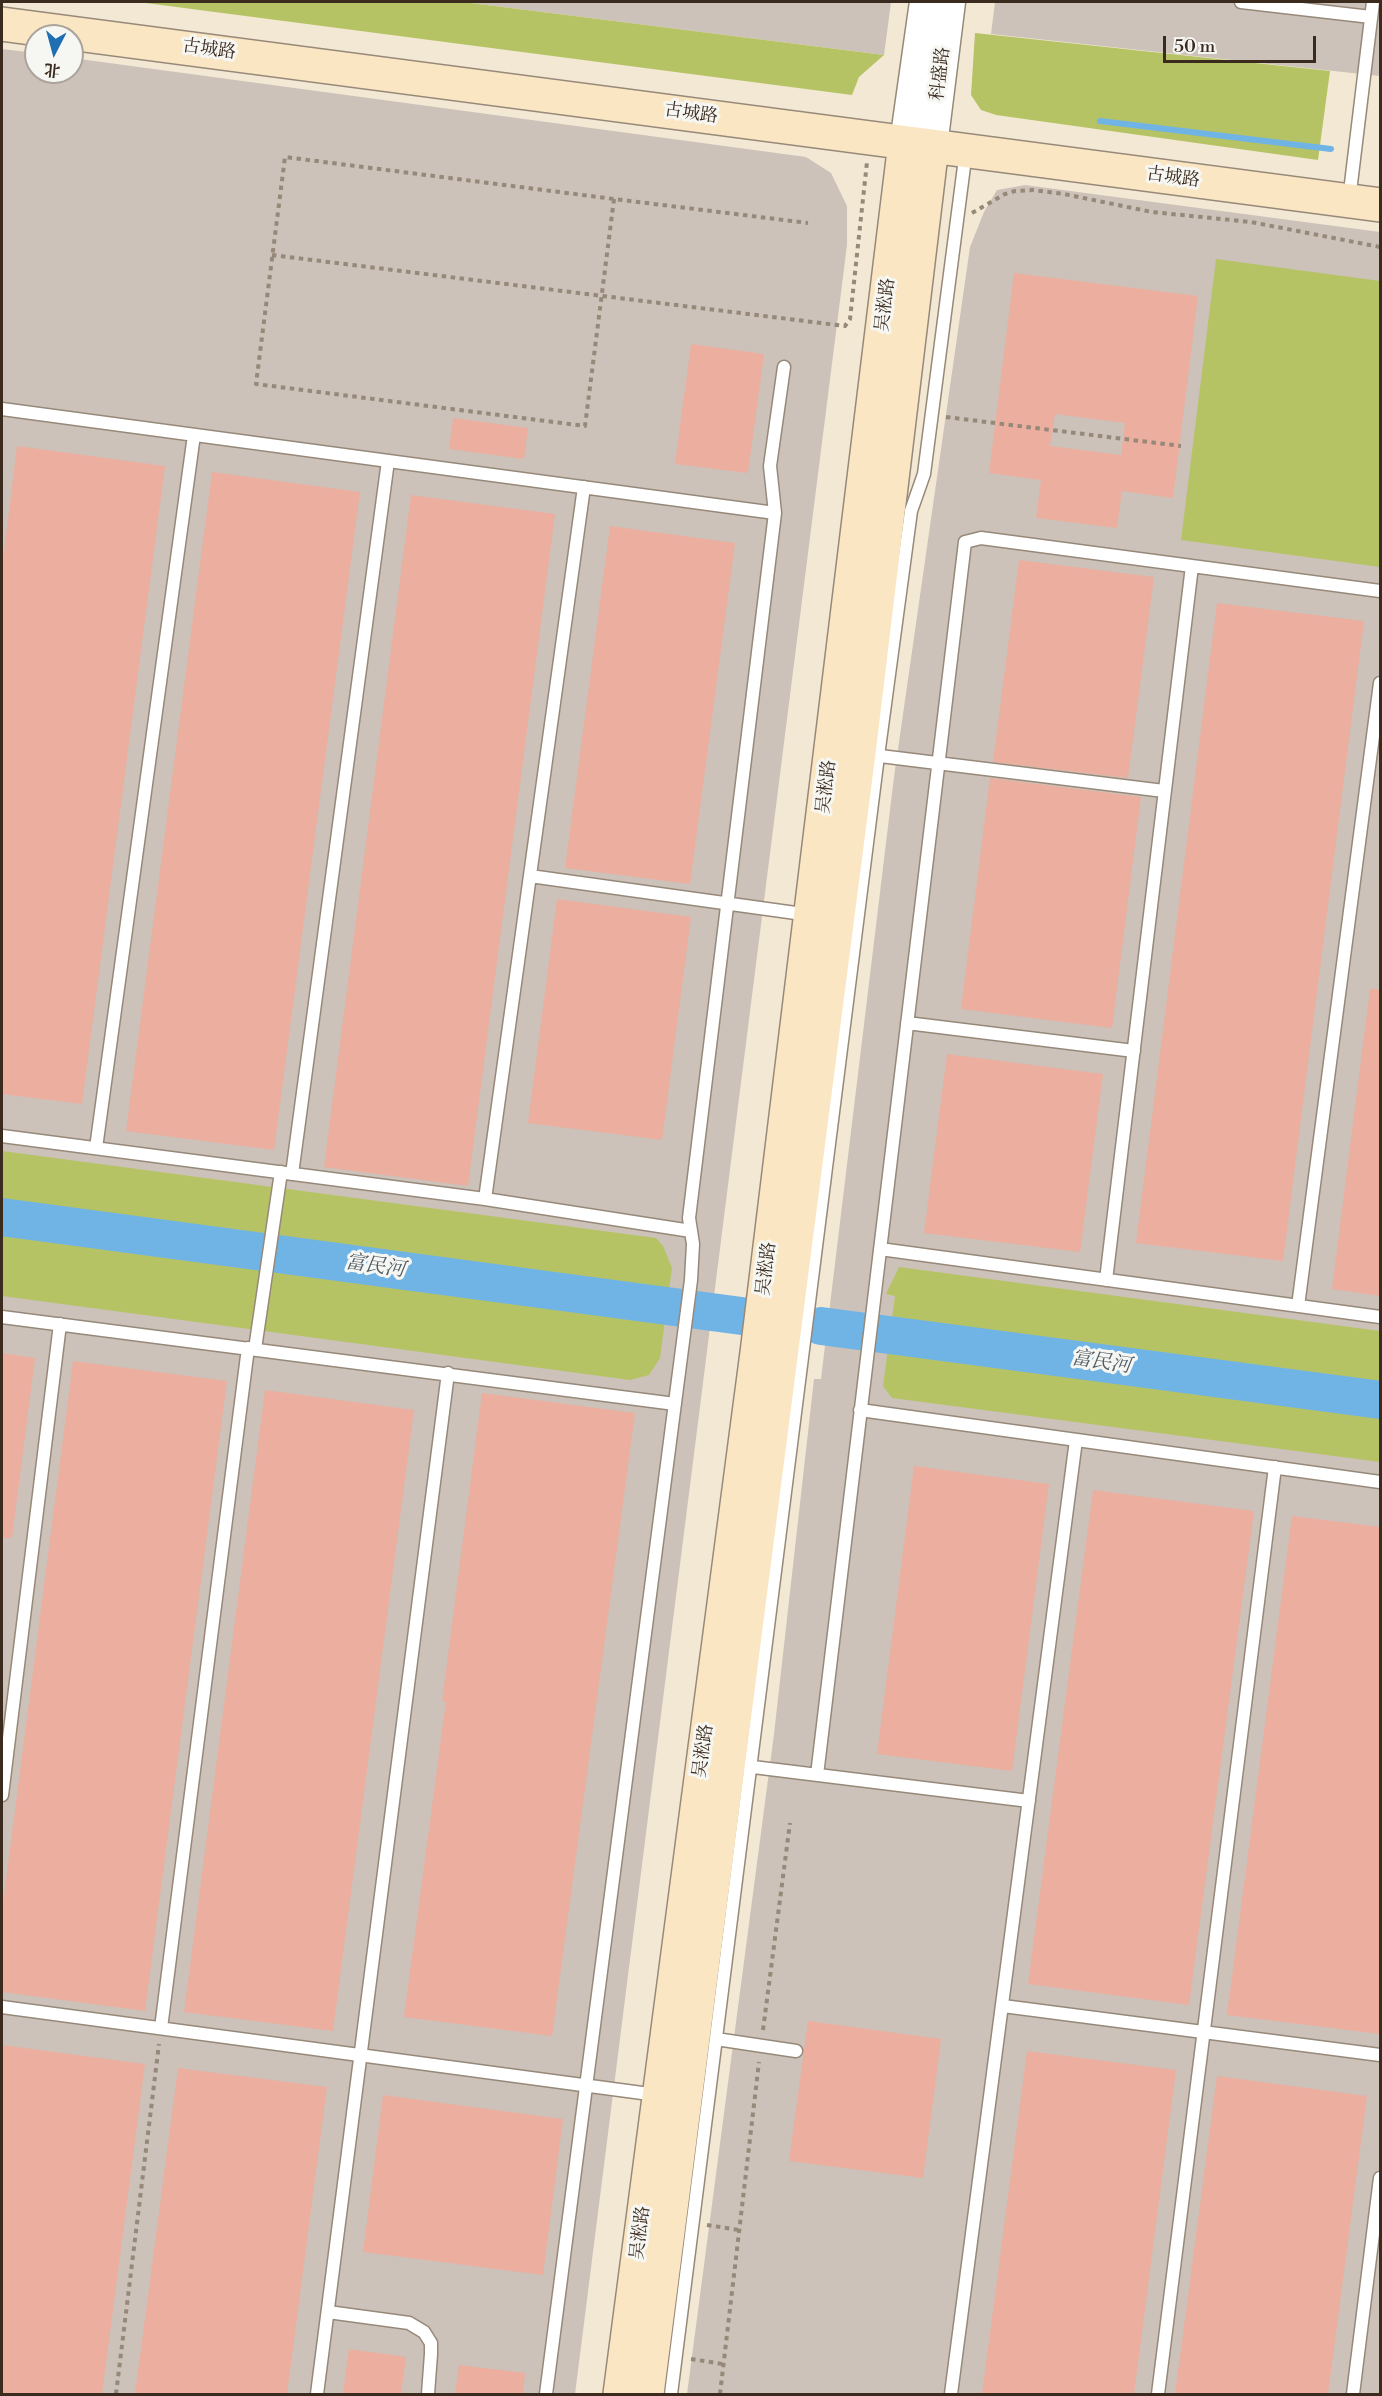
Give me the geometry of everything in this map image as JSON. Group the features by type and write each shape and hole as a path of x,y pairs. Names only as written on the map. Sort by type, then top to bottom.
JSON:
{"main road":[{"name":"古城路","path":"2,10 920,137 1365,195"},
{"name":"古城路","path":"2,24 870,137 920,137"},
{"name":"吴淞路","path":"646,2394 727,1764 852,752 920,137"},
{"name":"吴淞路","path":"620,2394 658,2095 727,1764 757,1353 811,915 852,752"}],"street":[{"name":"科盛路","path":"920,137 925,2"},
{"name":"科盛路","path":"920,137 950,2"}],"lane":[{"path":"1241,2 1371,17"},
{"path":"1365,195 1373,2"},
{"path":"967,142 924,474 911,512 852,752 1164,791"},
{"path":"546,2394 691,1280 693,1244 689,1218 775,513 770,466 784,367"},
{"path":"2,409 775,513"},
{"path":"96,1148 194,435"},
{"path":"161,2028 252,1348 261,1307 275,1209 286,1173 388,461"},
{"path":"485,1199 584,487"},
{"path":"817,1774 965,542 981,538 1380,591"},
{"path":"1106,1280 1192,566"},
{"path":"1298,1306 1380,683"},
{"path":"530,876 811,915"},
{"path":"907,1023 1134,1051"},
{"path":"2,1136 485,1199 691,1231"},
{"path":"880,1249 1380,1317"},
{"path":"2,1317 675,1404"},
{"path":"2,1795 60,1324"},
{"path":"317,2394 448,1373"},
{"path":"860,1410 1380,1482"},
{"path":"951,2394 1076,1440"},
{"path":"1158,2394 1275,1467"},
{"path":"671,2394 716,2039 727,1764 1029,1801"},
{"path":"1003,2006 1380,2055"},
{"path":"2,2007 658,2095"},
{"path":"716,2039 796,2051"},
{"path":"1353,2394 1380,2178"},
{"path":"328,2312 409,2323 424,2332 431,2343 432,2354 428,2394"}],"path":[{"path":"272,255 845,326 850,319 870,137"},
{"path":"614,199 585,426 256,384 285,157 614,199 808,224"},
{"path":"958,214 977,212 1005,194 1034,190 1152,212 1251,222 1380,247"},
{"path":"932,416 1181,446"},
{"path":"720,2394 790,1823"},
{"path":"116,2394 161,2028"},
{"path":"692,2223 739,2229"},
{"path":"676,2357 723,2364"}],"shaded area":[{"path":"463,2 891,2 884,55"},
{"path":"995,2 1380,2 1380,76 991,34"},
{"path":"2,49 24,52 24,84 84,84 84,60 806,157 831,173 847,206 847,245 575,2394 2,2394"},
{"path":"1025,185 1380,232 1380,2394 687,2394 774,1734 814,1379 821,1379 894,777 970,247 984,212 997,190"}],"green space":[{"path":"138,2 463,2 884,55 859,77 852,95"},
{"path":"975,33 1330,71 1318,160 996,115 981,110 971,95"},
{"path":"1216,259 1380,281 1380,567 1181,540"},
{"path":"2,1151 656,1238 663,1246 672,1268 660,1358 649,1375 630,1380 2,1296"},
{"path":"899,1267 1380,1331 1380,1462 892,1398 883,1386 895,1296 886,1294"}],"building":[{"path":"1014,273 1198,296 1173,498 1122,491 1117,528 1036,518 1041,480 989,473","holes":["1055,414 1125,423 1121,455 1050,446"]},
{"path":"691,344 764,354 748,473 675,464"},
{"path":"453,418 528,428 524,459 449,449"},
{"path":"17,446 165,466 82,1104 2,1094 2,568"},
{"path":"212,472 360,492 274,1150 126,1131"},
{"path":"411,495 555,514 468,1186 324,1167"},
{"path":"610,526 735,543 690,884 565,868"},
{"path":"1019,560 1154,577 1128,778 993,762"},
{"path":"1217,603 1364,621 1283,1261 1136,1243"},
{"path":"990,778 1141,797 1112,1028 961,1009"},
{"path":"557,899 691,917 662,1140 528,1123"},
{"path":"1370,989 1380,990 1380,1296 1332,1289"},
{"path":"947,1054 1103,1074 1080,1252 924,1233"},
{"path":"2,1353 35,1358 12,1538 2,1538"},
{"path":"73,1361 227,1381 145,2011 2,1992 2,1911"},
{"path":"265,1390 414,1410 333,2031 184,2012"},
{"path":"482,1393 635,1413 552,2036 404,2017 446,1701 442,1701"},
{"path":"914,1466 1049,1484 1012,1771 877,1754"},
{"path":"1093,1490 1254,1511 1189,2005 1028,1984"},
{"path":"1292,1516 1380,1527 1380,2034 1227,2015"},
{"path":"808,2021 941,2039 923,2178 789,2161"},
{"path":"2,2045 145,2064 102,2394 2,2394"},
{"path":"1027,2051 1176,2070 1134,2394 982,2394"},
{"path":"178,2068 327,2087 287,2394 135,2394"},
{"path":"1217,2076 1367,2096 1328,2394 1175,2394"},
{"path":"383,2095 563,2119 543,2275 363,2252"},
{"path":"349,2349 406,2357 401,2394 343,2394"},
{"path":"459,2365 525,2373 523,2394 455,2394"}],"waterway":[{"path":"1100,121 1331,149"},
{"name":"富民河","path":"2,1217 749,1317"},
{"name":"富民河","path":"821,1326 1380,1400"}]}
